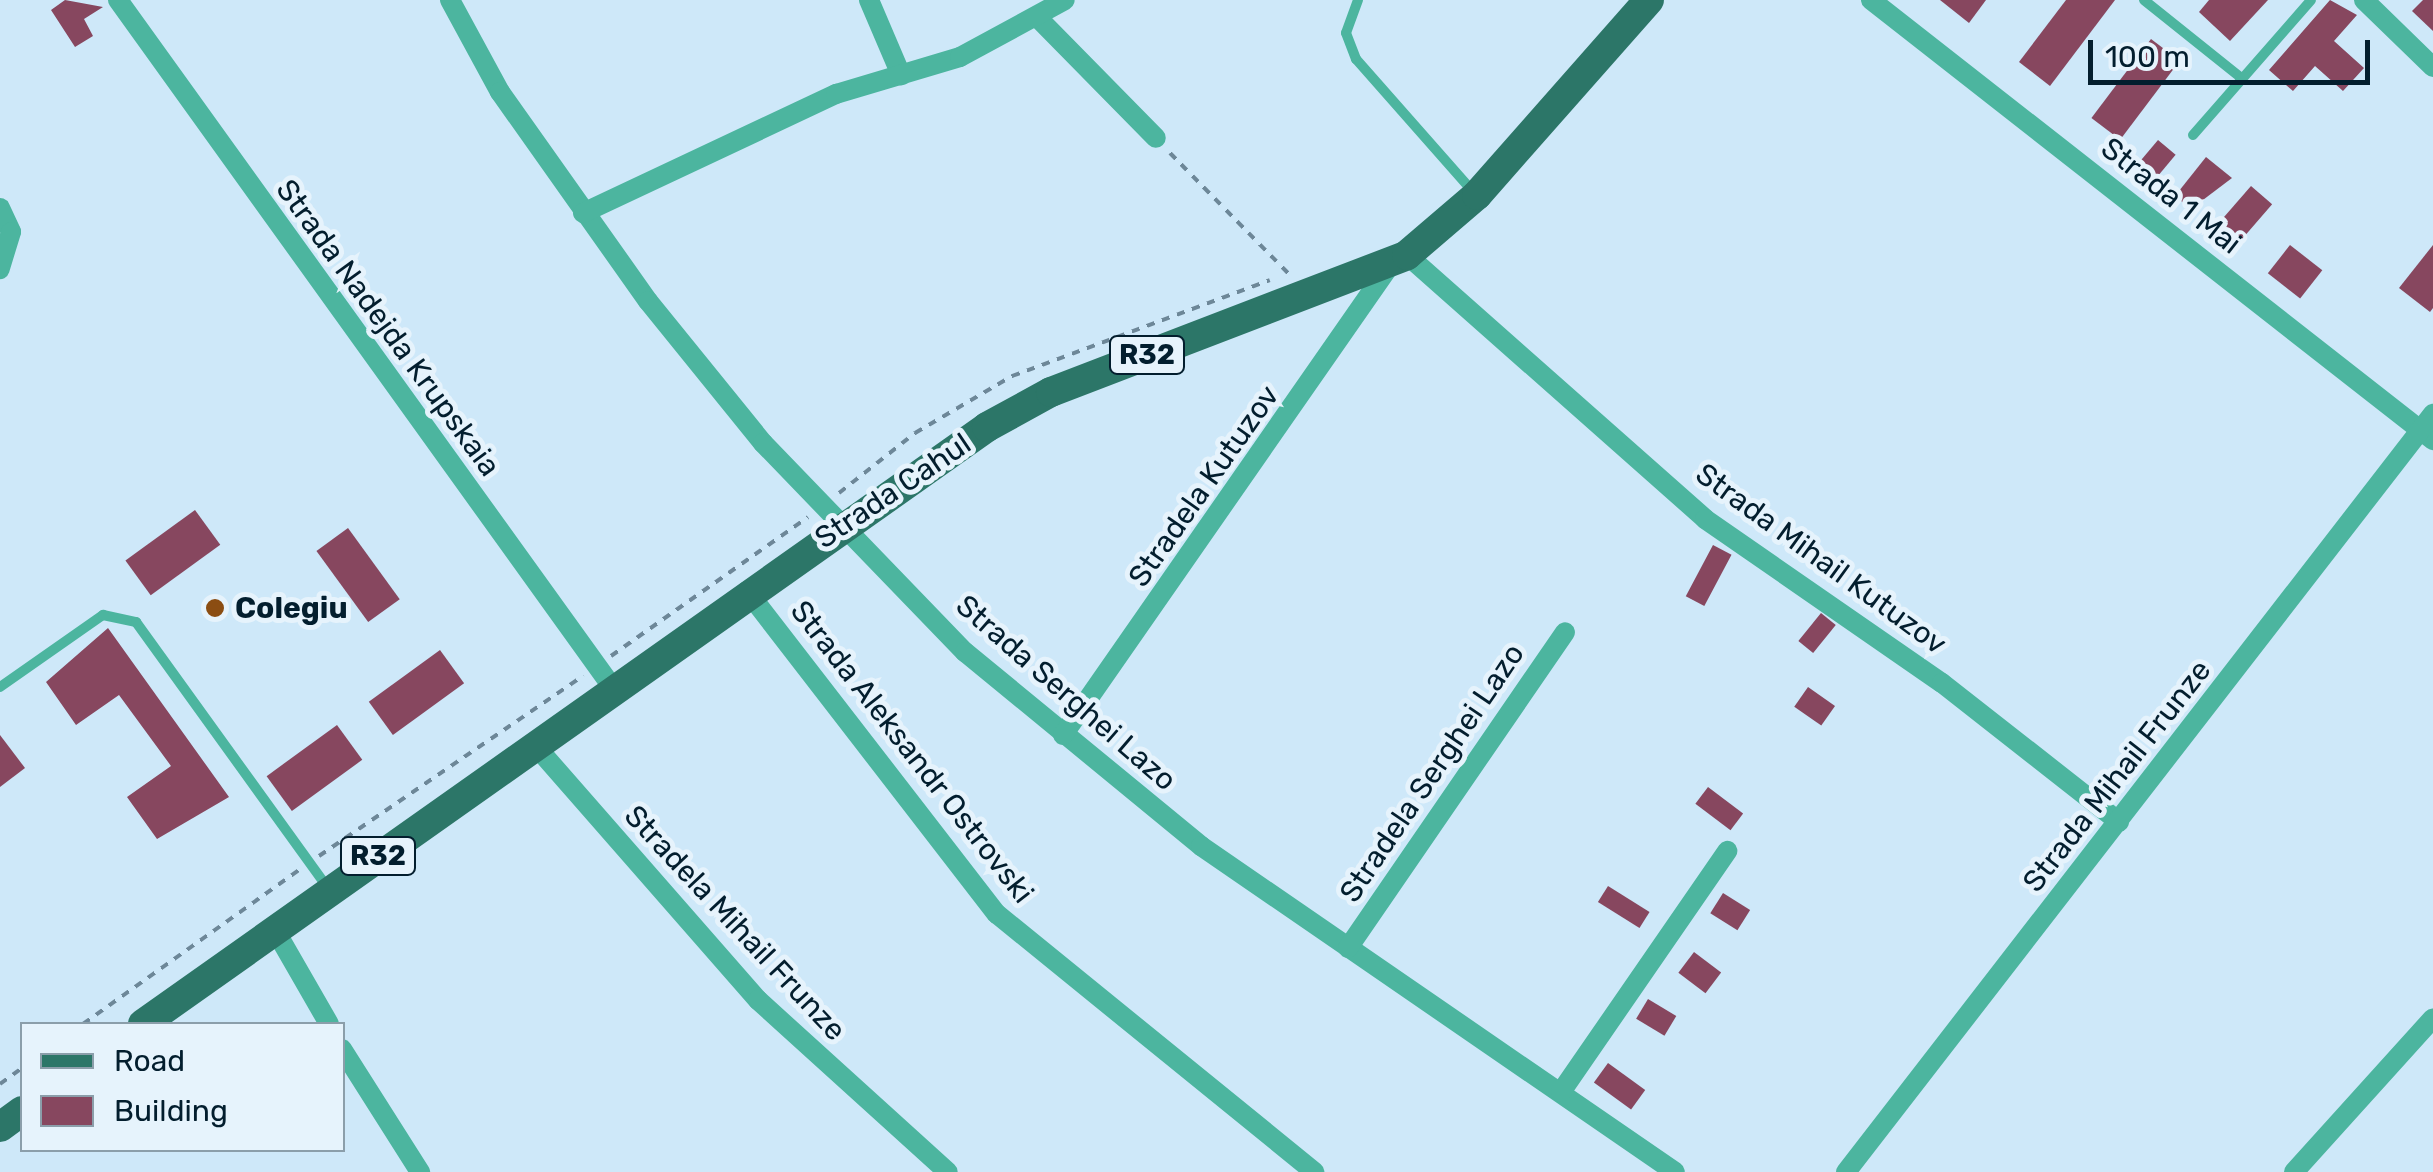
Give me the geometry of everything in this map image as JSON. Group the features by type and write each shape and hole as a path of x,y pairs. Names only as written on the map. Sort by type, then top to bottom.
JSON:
{"main road":[{"name":"Strada Cahul","path":"146,1022 747,591 842,525 1051,392 1398,261 1476,195 1649,0"}],"street":[{"name":"Strada Nadejda Krupskaia","path":"118,0 613,688"},
{"name":"Strada Serghei Lazo","path":"450,0 583,213 763,443 842,525 1063,735 1348,948 1675,1172"},
{"path":"870,0 901,75"},
{"path":"583,213 836,94 901,75 1038,18 1065,0"},
{"name":"Strada 1 Mai","path":"1872,0 2429,428"},
{"path":"2364,0 2433,67"},
{"path":"1038,18 1156,138"},
{"path":"0,208 11,232 0,269"},
{"name":"Stradela Kutuzov","path":"1063,735 1398,261"},
{"name":"Strada Mihail Kutuzov","path":"1398,261 1704,519 1926,672 2119,822"},
{"name":"Strada Mihail Frunze","path":"1846,1172 2429,428"},
{"name":"Strada Aleksandr Ostrovski","path":"747,591 998,914 1314,1172"},
{"name":"Stradela Serghei Lazo","path":"1348,948 1565,632"},
{"name":"Stradela Mihail Frunze","path":"533,743 758,1000 948,1172"},
{"path":"1560,1092 1728,850"},
{"path":"276,930 327,1022"},
{"path":"2294,1172 2433,1018"},
{"path":"345,1055 420,1172"}],"lane":[{"path":"1358,0 1346,33 1356,59 1476,195"},
{"path":"2144,0 2240,77"},
{"path":"2193,135 2311,0"},
{"path":"0,687 103,616 136,622 330,890"}],"path":[{"path":"1156,138 1291,277"}],"building":[{"path":"65,0 103,7 84,19 93,36 75,47 51,10"},
{"path":"1940,0 1986,0 1969,23"},
{"path":"2066,0 2115,0 2050,86 2019,62"},
{"path":"2209,0 2268,0 2230,41 2199,12"},
{"path":"2330,0 2357,15 2334,41 2364,68 2343,91 2315,66 2293,91 2269,70"},
{"path":"2423,0 2433,0 2433,31 2412,11"},
{"path":"2151,39 2180,61 2120,140 2091,118"},
{"path":"2158,140 2176,155 2152,183 2134,168"},
{"path":"2206,157 2232,178 2191,209 2175,196"},
{"path":"2251,186 2272,204 2233,249 2212,231"},
{"path":"2290,245 2322,270 2300,299 2268,273"},
{"path":"2433,245 2433,308 2430,312 2399,288"},
{"path":"195,510 220,545 151,595 125,561"},
{"path":"348,528 400,599 368,622 316,551"},
{"path":"1713,545 1732,555 1704,606 1686,596"},
{"path":"1821,613 1836,625 1813,653 1798,641"},
{"path":"108,628 229,797 157,839 127,797 171,766 119,695 76,725 46,682"},
{"path":"440,650 464,683 393,735 369,702"},
{"path":"1808,687 1835,706 1821,726 1794,707"},
{"path":"337,725 362,760 292,811 267,776"},
{"path":"0,735 25,768 0,787"},
{"path":"1708,787 1743,813 1731,830 1695,804"},
{"path":"1608,886 1650,912 1639,928 1598,902"},
{"path":"1723,893 1750,910 1737,930 1710,913"},
{"path":"1694,952 1721,972 1706,993 1678,973"},
{"path":"1648,999 1676,1016 1664,1036 1636,1019"},
{"path":"1608,1063 1645,1090 1631,1109 1594,1082"}],"place":[{"name":"Colegiu","path":"215,608"}]}
